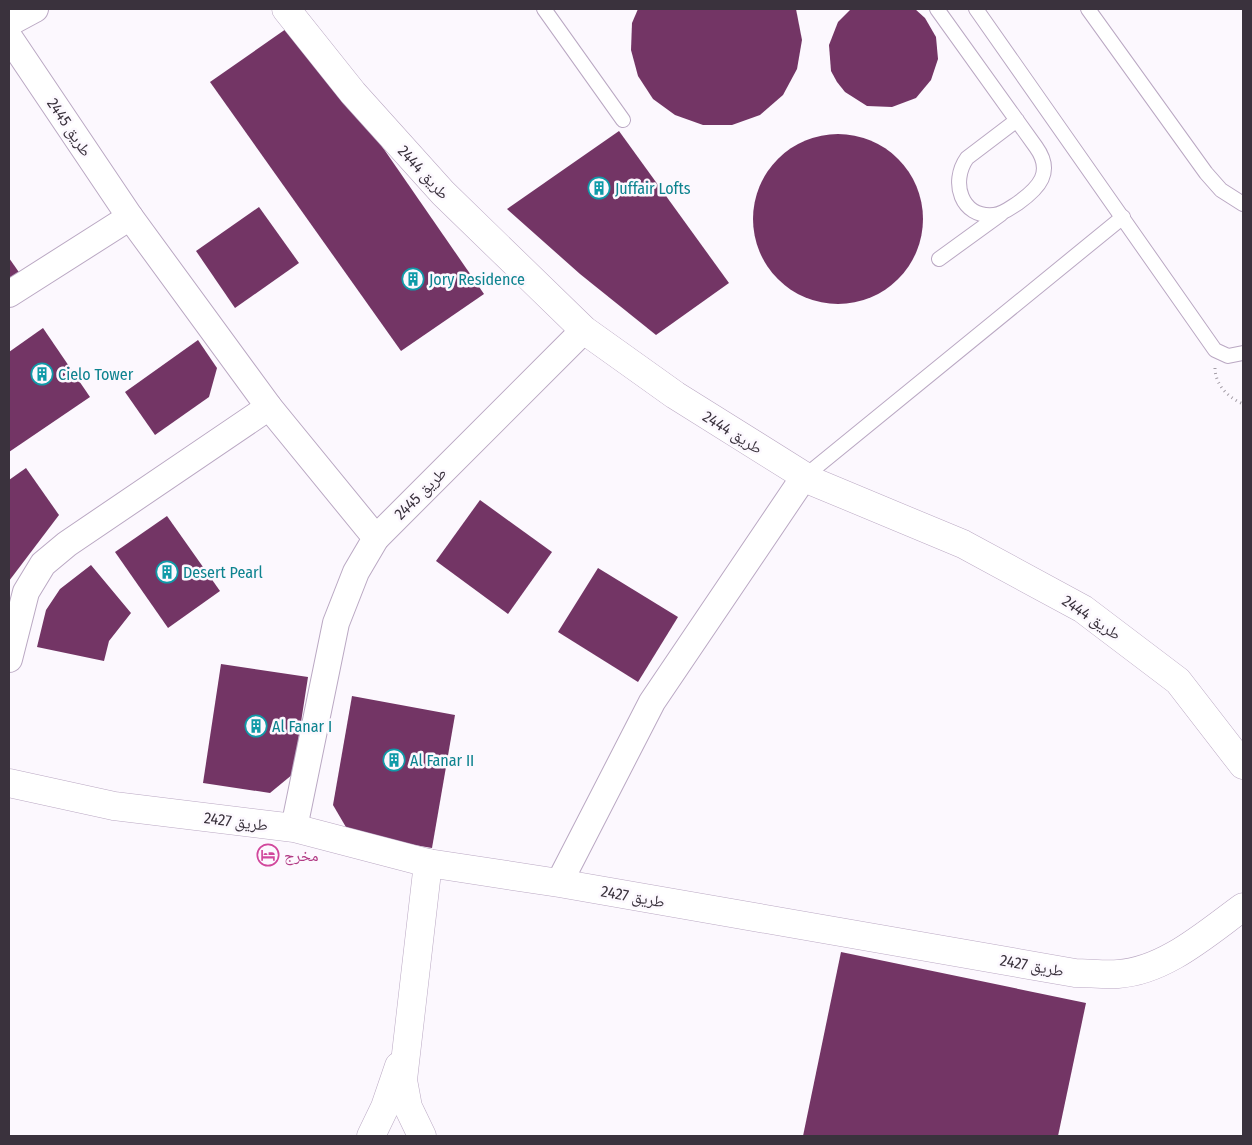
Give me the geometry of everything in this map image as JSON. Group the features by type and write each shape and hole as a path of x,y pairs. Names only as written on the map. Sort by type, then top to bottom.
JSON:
{"main road":[{"name":"طريق 2444","path":"286,9 353,93 443,193 584,330 675,395 804,476 963,544 1083,609 1178,682 1243,765"},
{"name":"طريق 2427","path":"9,783 114,806 294,828 428,863 559,883 1075,973 1119,974 1150,966 1179,953 1243,907"},
{"path":"422,1136 408,1107 403,1080 428,863"},
{"path":"371,1136 385,1107 406,1043"}],"street":[{"path":"9,23 35,9"},
{"name":"طريق 2445","path":"9,37 130,217 269,407 376,538 584,330"},
{"path":"9,294 130,217"},
{"path":"9,660 26,592 43,564 67,544 269,407"},
{"path":"559,883 652,702 804,476"},
{"path":"294,828 336,624 356,572 376,538"}],"lane":[{"path":"544,9 623,120"},
{"path":"937,9 1041,154 1044,170 1042,178 1033,192 939,259"},
{"path":"976,9 1124,217 1214,348 1228,356 1243,353"},
{"path":"1088,9 1206,173 1221,190 1243,204"},
{"path":"1003,212 986,215 970,207 959,192 958,174 967,158 1017,120"},
{"path":"804,476 1124,217"}],"path":[{"path":"1214,348 1215,374 1226,394 1243,404"}],"building":[{"path":"638,9 796,9 802,40 797,69 783,95 760,115 732,125 703,125 675,115 653,99 638,76 631,50 632,23"},
{"path":"851,9 915,9 925,18 936,37 938,59 931,80 916,98 892,107 867,106 845,92 837,82 831,71 829,45 838,22"},
{"path":"296,22 484,294 401,351 210,82"},
{"path":"619,131 729,283 656,335 580,274 507,209"},
{"path":"830,134 846,134 871,140 892,153 904,165 917,186 923,219 917,252 904,273 892,285 871,298 846,304 830,304 805,298 784,285 772,273 759,252 753,227 753,211 759,186 772,165 784,153 805,140"},
{"path":"259,207 299,263 235,308 196,251"},
{"path":"9,258 23,278 9,288"},
{"name":"Cielo Tower","path":"43,328 90,397 9,452 9,352"},
{"path":"198,340 217,368 209,397 155,435 125,392"},
{"path":"26,468 59,515 9,581 9,480"},
{"path":"480,500 552,552 508,614 436,561"},
{"name":"Desert Pearl","path":"167,516 220,591 168,628 115,552"},
{"path":"91,565 131,613 109,641 104,661 37,647 46,610 60,589"},
{"path":"598,568 678,617 638,682 558,632"},
{"name":"Al Fanar I","path":"221,664 308,677 293,774 270,793 203,783"},
{"name":"Al Fanar II","path":"352,696 455,715 432,848 350,834 333,805"},
{"path":"841,952 1086,1003 1058,1136 803,1136"}],"place":[{"name":"Juffair Lofts","path":"599,188"},
{"name":"Jory Residence","path":"413,279"},
{"name":"Cielo Tower","path":"42,374"},
{"name":"Desert Pearl","path":"167,572"},
{"name":"Al Fanar I","path":"256,726"},
{"name":"Al Fanar II","path":"394,760"},
{"name":"مخرج","path":"268,855"}]}
